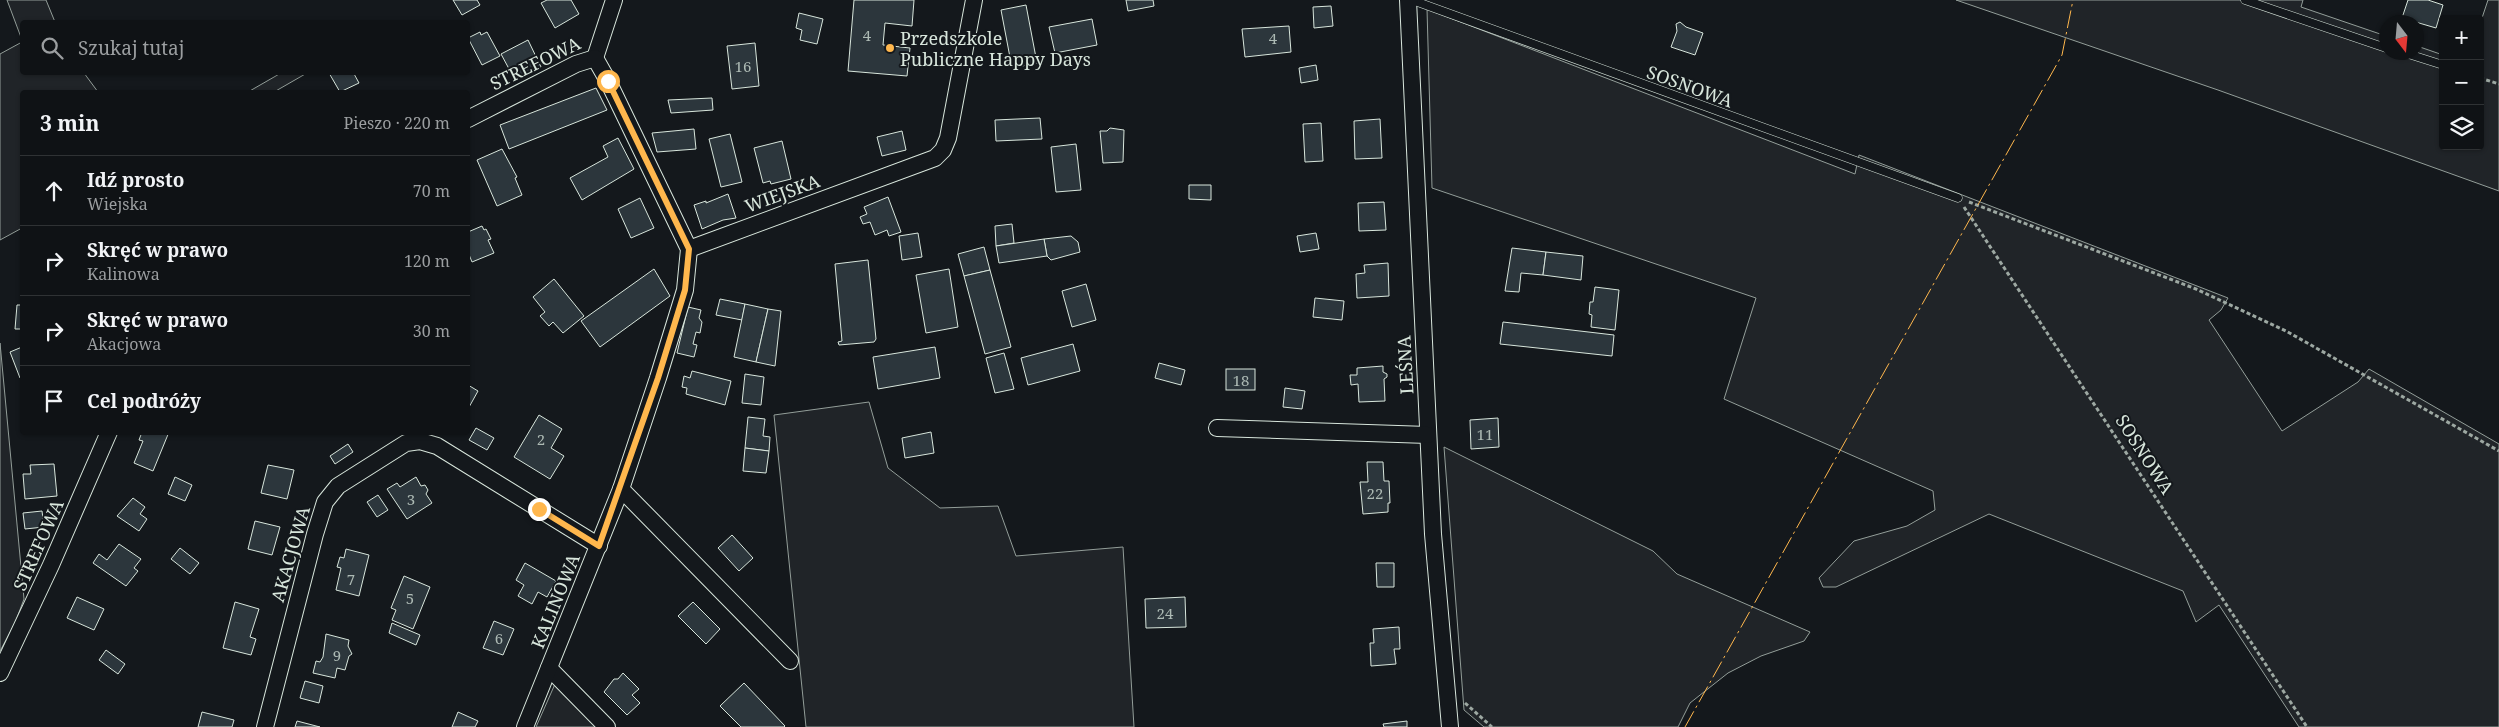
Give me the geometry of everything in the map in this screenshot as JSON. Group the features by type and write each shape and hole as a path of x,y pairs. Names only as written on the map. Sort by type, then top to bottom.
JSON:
{"street":[{"name":"STREFOWA","path":"470,118 576,64 594,58 614,0"},
{"name":"WIEJSKA","path":"689,249 936,158 943,150 948,138 974,0"},
{"name":"LEŚNA","path":"1410,0 1432,534 1450,727"},
{"path":"594,58 608,81 689,249"},
{"name":"KALINOWA","path":"525,727 621,489 685,290 689,249"},
{"path":"1217,428 1428,435"},
{"name":"STREFOWA","path":"0,673 47,573 108,435"},
{"name":"AKACJOWA","path":"265,727 325,502 338,486 406,443 420,441 437,446 599,546"},
{"path":"621,489 790,661"},
{"path":"549,668 607,727"}],"lane":[{"name":"SOSNOWA","path":"1410,0 1958,198"},
{"path":"2245,0 2379,46"},
{"path":"2424,60 2439,65"}],"path":[{"path":"2484,79 2499,84"},
{"path":"1958,198 2088,246 2205,293 2286,331 2499,450"},
{"name":"SOSNOWA","path":"1958,198 2306,727"},
{"path":"1447,701 1465,702 1492,727"}],"shaded area":[{"path":"7,0 46,0 54,20 20,20 20,35"},
{"path":"1956,0 2303,0 2301,7 2379,34 2379,60 2424,60 2424,48 2439,54 2439,150 2484,150 2483,15 2488,0 2499,0 2499,191 2218,90"},
{"path":"1427,9 1855,174 1859,155 2228,298 2221,310 2209,320 2282,431 2358,382 2369,369 2499,444 2499,727 2299,727 2219,605 2196,622 2183,591 1989,514 1836,587 1823,587 1819,578 1854,541 1907,526 1935,510 1933,491 1724,399 1756,298 1432,188"},
{"path":"20,43 20,75 85,75 97,90 20,90 20,229 0,240 0,54"},
{"path":"278,75 304,75 277,90 251,90"},
{"path":"0,343 24,599 15,623 0,651"},
{"path":"869,402 888,468 940,508 998,506 1016,556 1123,547 1134,727 806,727 774,415"},
{"path":"1444,447 1653,551 1677,574 1810,632 1804,641 1761,656 1728,673 1690,703 1678,727 1484,727 1464,710"},
{"path":"555,684 596,727 536,727"}],"building":[{"path":"453,0 477,0 480,5 462,15"},
{"path":"547,0 571,0 579,14 555,28 541,3"},
{"path":"854,0 914,0 912,26 885,23 883,45 910,48 907,76 848,71"},
{"path":"1126,0 1153,0 1154,6 1128,11"},
{"path":"2408,0 2428,0 2443,5 2436,28 2424,24 2424,15 2403,15"},
{"path":"1026,5 1037,63 1012,68 1001,10"},
{"path":"1331,6 1333,26 1314,28 1313,7"},
{"path":"799,13 823,19 817,44 800,40 802,30 796,28"},
{"path":"1092,19 1097,45 1055,53 1049,27"},
{"path":"1680,22 1686,27 1703,33 1695,55 1671,47 1677,31 1676,24"},
{"path":"1289,26 1291,52 1245,57 1242,29"},
{"path":"480,32 481,35 487,32 500,56 482,65 470,42 470,37"},
{"path":"528,40 541,67 515,80 501,54"},
{"path":"755,43 759,86 732,89 727,46"},
{"path":"1316,65 1318,80 1301,83 1299,68"},
{"path":"330,75 355,75 359,83 344,90 339,90"},
{"path":"596,88 607,110 509,149 500,125"},
{"path":"712,98 713,110 671,113 668,100"},
{"path":"1040,118 1042,139 996,141 995,120"},
{"path":"1380,119 1382,158 1355,159 1354,121"},
{"path":"1321,123 1323,161 1305,162 1303,124"},
{"path":"1110,128 1124,130 1123,162 1103,163 1100,131 1107,131"},
{"path":"694,129 696,149 657,152 652,133"},
{"path":"902,131 906,150 882,156 877,137"},
{"path":"730,134 742,182 721,187 709,139"},
{"path":"618,138 634,169 582,200 570,178 608,157 603,146"},
{"path":"782,141 791,179 771,184 770,181 763,183 754,148"},
{"path":"1076,144 1081,190 1056,192 1051,147"},
{"path":"502,149 517,177 515,178 522,195 497,206 477,160"},
{"path":"1189,185 1211,185 1211,200 1189,199"},
{"path":"728,194 736,218 723,220 702,229 694,205 706,201 706,203"},
{"path":"888,197 901,232 889,236 887,230 875,235 870,222 863,224 860,217 867,214 864,207"},
{"path":"640,198 654,228 631,238 618,209"},
{"path":"1384,202 1386,230 1359,231 1358,203"},
{"path":"1012,224 1014,243 996,246 995,226"},
{"path":"482,226 484,230 486,229 491,239 488,240 494,253 472,262 470,257 470,231"},
{"path":"918,233 922,257 902,260 899,236"},
{"path":"1316,233 1319,249 1300,252 1297,236"},
{"path":"1071,236 1078,242 1080,252 1051,260 1047,256 1044,239"},
{"path":"1044,239 1047,256 999,263 996,246"},
{"path":"984,247 990,270 964,276 958,254"},
{"path":"1512,248 1546,252 1543,275 1521,273 1519,292 1505,291"},
{"path":"1546,252 1583,256 1581,280 1543,275"},
{"path":"868,260 876,339 874,342 839,345 838,342 842,341 835,264"},
{"path":"1388,263 1389,296 1357,298 1356,274 1365,273 1364,265"},
{"path":"654,269 670,296 600,347 581,321"},
{"path":"949,269 958,327 926,333 916,275"},
{"path":"990,270 1011,347 985,354 964,276"},
{"path":"554,279 584,316 563,333 553,322 549,326 540,316 545,312 533,297"},
{"path":"1086,284 1096,320 1072,327 1062,291"},
{"path":"1595,287 1619,290 1615,330 1591,327 1590,302 1593,302"},
{"path":"1315,298 1344,301 1342,320 1313,317"},
{"path":"720,299 745,304 742,320 716,315"},
{"path":"745,304 768,309 756,362 734,357"},
{"path":"17,305 20,305 20,329 15,329"},
{"path":"688,307 701,310 699,318 702,322 700,333 696,332 693,344 697,345 694,357 677,353"},
{"path":"768,309 781,311 775,366 756,362"},
{"path":"1503,322 1614,335 1612,356 1500,344"},
{"path":"1073,344 1080,371 1028,385 1021,358"},
{"path":"935,347 940,378 878,389 873,357"},
{"path":"20,348 20,378 10,352"},
{"path":"1004,353 1014,389 995,393 986,358"},
{"path":"1159,363 1185,370 1181,385 1155,378"},
{"path":"1383,366 1383,372 1387,374 1387,377 1384,379 1385,401 1359,402 1358,384 1351,385 1350,375 1357,375 1357,368"},
{"path":"1226,369 1255,369 1255,390 1226,390"},
{"path":"692,371 731,381 725,405 686,394 687,388 682,387 684,376 690,378"},
{"path":"745,374 764,377 761,405 742,403"},
{"path":"470,386 478,391 470,405"},
{"path":"1285,388 1305,391 1302,409 1283,407"},
{"path":"539,415 562,429 551,448 564,456 550,479 514,457"},
{"path":"748,417 765,419 763,436 770,437 769,451 745,448"},
{"path":"1498,418 1499,447 1471,449 1470,420"},
{"path":"476,428 494,438 487,450 469,440"},
{"path":"931,432 934,453 905,458 902,438"},
{"path":"141,435 168,435 153,471 134,463 143,441 139,440"},
{"path":"348,444 353,452 335,464 330,456"},
{"path":"745,448 769,451 766,473 743,471"},
{"path":"1367,462 1383,462 1384,481 1389,481 1390,503 1388,503 1388,512 1363,514 1360,482 1368,482"},
{"path":"54,464 57,496 25,499 23,474 31,474 30,465"},
{"path":"268,465 294,470 287,499 261,493"},
{"path":"175,477 192,485 185,501 168,494"},
{"path":"416,477 421,486 425,485 428,490 426,494 432,503 407,519 387,489 397,483 400,487"},
{"path":"378,495 388,510 377,517 367,502"},
{"path":"133,498 145,507 140,514 147,519 139,531 117,516"},
{"path":"42,511 44,527 25,529 23,513"},
{"path":"255,521 280,527 272,555 248,549"},
{"path":"732,535 753,558 739,571 718,548"},
{"path":"119,544 141,559 134,568 138,571 126,586 93,563 99,554 107,560"},
{"path":"180,548 199,563 190,574 171,559"},
{"path":"346,549 369,555 359,596 336,590 341,568 337,567 340,557 344,558"},
{"path":"525,563 556,581 547,597 538,592 532,604 518,596 524,585 516,580"},
{"path":"1376,563 1394,563 1394,587 1377,587"},
{"path":"404,576 430,587 413,629 392,620 396,610 391,608"},
{"path":"77,597 104,609 94,630 67,618"},
{"path":"1185,597 1186,627 1146,628 1145,599"},
{"path":"235,602 259,609 250,637 256,639 251,655 223,648"},
{"path":"693,602 720,629 706,644 678,616"},
{"path":"494,621 514,629 503,655 483,648"},
{"path":"392,623 420,635 416,645 389,633"},
{"path":"1399,627 1400,649 1394,649 1396,664 1371,666 1370,643 1374,643 1373,629"},
{"path":"326,634 349,640 348,646 352,654 349,656 345,670 337,668 335,678 313,673 316,661 320,662 323,657"},
{"path":"106,650 125,664 118,674 99,660"},
{"path":"623,673 639,689 632,695 640,703 627,715 604,692 614,679 618,679"},
{"path":"305,681 323,686 319,703 300,698"},
{"path":"744,683 784,727 741,727 720,706"},
{"path":"202,712 234,720 232,727 198,727"},
{"path":"458,712 478,721 475,727 452,727"},
{"path":"297,721 320,727 295,727"},
{"path":"1407,721 1407,727 1384,727 1383,724"}],"power":[{"path":"1685,727 2062,55 2073,0"}],"place":[{"name":"Przedszkole Publiczne Happy Days","path":"890,48"}],"route":[{"path":"539,509 599,546 621,489 685,290 689,249 608,81"}]}
